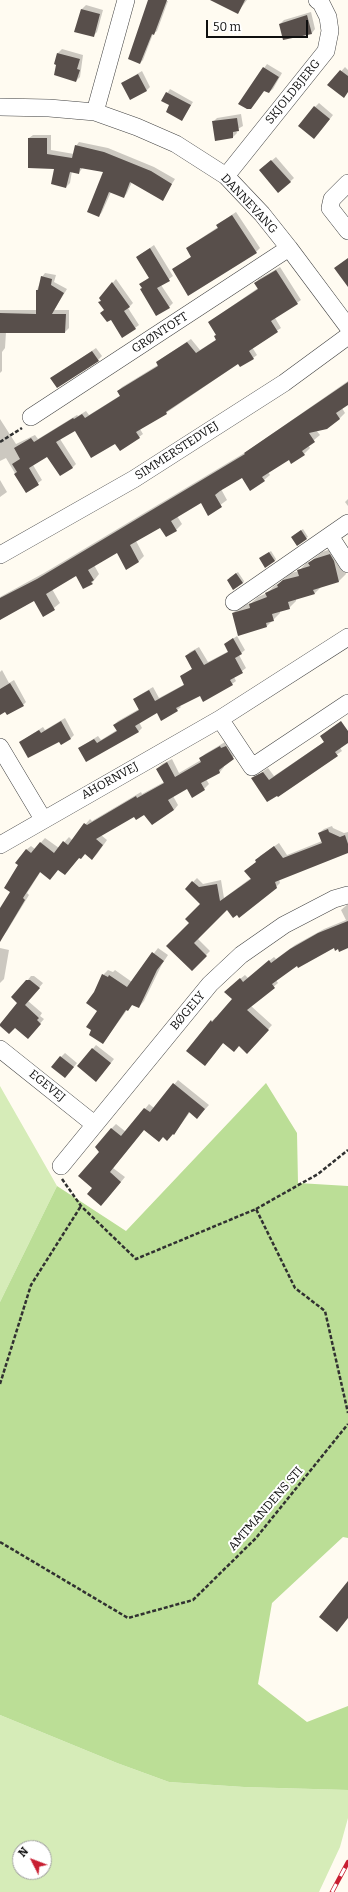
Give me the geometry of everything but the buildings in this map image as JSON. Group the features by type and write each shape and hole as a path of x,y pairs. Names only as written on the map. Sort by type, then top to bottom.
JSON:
{"street":[{"path":"95,112 126,0"},
{"name":"SKJOLDBJERG","path":"226,176 326,51 330,31 328,17 321,3 317,0"},
{"name":"DANNEVANG","path":"0,107 49,108 95,112 137,127 176,144 226,176 262,214 348,327"},
{"path":"348,183 332,199 330,208 348,231"},
{"name":"GRØNTOFT","path":"31,417 289,248"},
{"name":"SIMMERSTEDVEJ","path":"0,555 134,479 284,383 348,336"},
{"path":"234,602 348,523"},
{"path":"330,536 348,564"},
{"name":"AHORNVEJ","path":"0,845 220,719 348,637"},
{"path":"220,719 252,767 348,703"},
{"path":"0,747 43,819"},
{"name":"BØGELY","path":"61,1166 210,984 241,955 284,925 334,899 348,895"},
{"name":"EGEVEJ","path":"0,1049 94,1124"}],"path":[{"path":"0,442 20,430 31,417"},
{"path":"61,1166 61,1179 81,1206 136,1259 256,1209 318,1174 348,1150"},
{"path":"0,1384 31,1285 81,1206"},
{"path":"256,1209 295,1288 325,1311 348,1413"},
{"name":"AMTMANDENS STI","path":"0,1542 128,1618 193,1600 256,1538 348,1424"}],"green space":[{"path":"266,1083 297,1133 298,1183 348,1186 348,1538 343,1537 272,1603 258,1684 307,1722 348,1706 348,1790 244,1787 169,1782 117,1763 0,1715 0,1302 57,1186 126,1231"},
{"path":"0,1086 57,1186 0,1302"},
{"path":"0,1715 117,1763 169,1782 244,1787 348,1790 348,1818 340,1847 319,1892 0,1892"}],"railway":[{"path":"332,1892 348,1862"}]}
